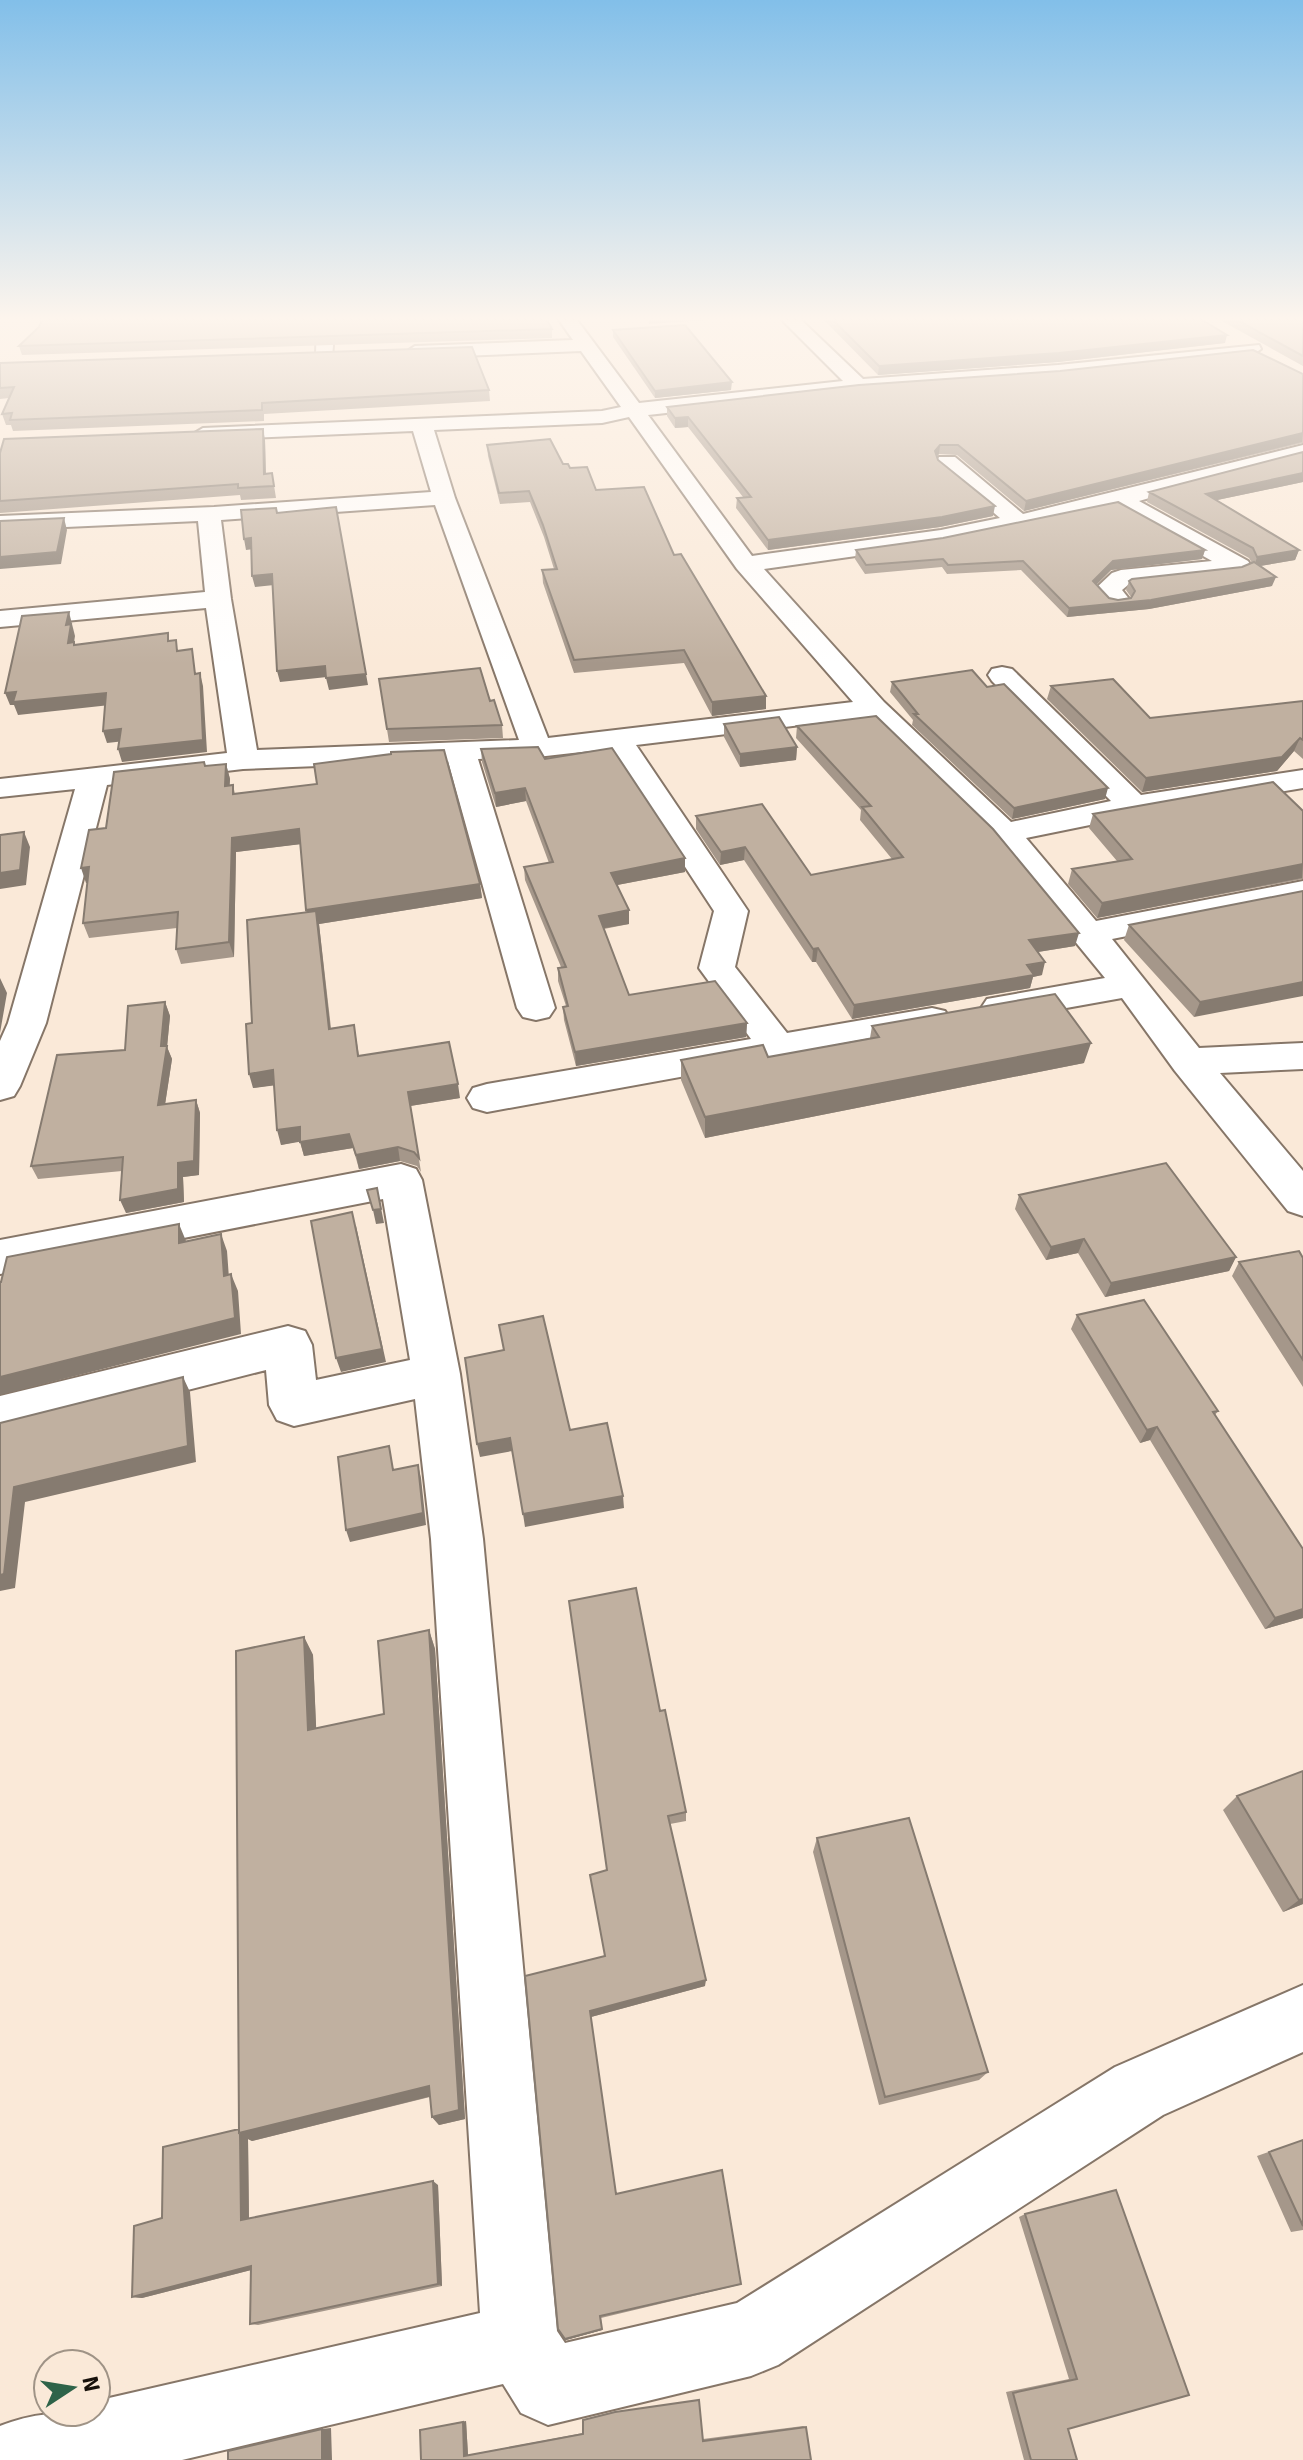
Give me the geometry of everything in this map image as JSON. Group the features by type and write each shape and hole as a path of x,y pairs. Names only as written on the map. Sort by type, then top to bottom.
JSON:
{"street":[{"path":"425,435 444,498 537,748"},
{"path":"653,435 746,564 874,708 1004,833 1131,985 1189,1062 1303,1200"},
{"path":"746,564 941,537 1018,522 1303,451"},
{"path":"947,462 1018,522"},
{"path":"0,523 444,498"},
{"path":"1117,600 1107,590 1121,578 1239,566 1119,499"},
{"path":"209,513 218,599 243,760"},
{"path":"0,619 218,599"},
{"path":"1002,675 1134,806"},
{"path":"0,788 243,760 537,748 874,708"},
{"path":"616,738 731,911 717,968 777,1047"},
{"path":"460,751 536,1008"},
{"path":"0,1086 27,1023 93,779"},
{"path":"1004,833 1134,806 1303,779"},
{"path":"1088,933 1303,891"},
{"path":"487,1098 1131,985"},
{"path":"1189,1062 1303,1056"},
{"path":"0,1257 401,1180 436,1374 457,1539 520,2342 548,2386 751,2338 1139,2091 1303,2018"},
{"path":"0,1417 288,1345 294,1405 436,1374"},
{"path":"14,2460 520,2342"}],"building":[{"path":"113,435 263,435 264,474 272,473 274,486 238,488 238,484 0,501 0,453 4,439"},
{"path":"702,435 1296,435 1026,501 958,445 940,445 935,451 938,460 995,506 942,517 768,540 737,498 751,497"},
{"path":"550,439 563,464 568,464 570,468 587,467 596,490 644,487 674,555 681,554 766,696 712,702 684,650 574,660 542,570 557,569 543,525 529,491 499,493 487,445"},
{"path":"1303,452 1303,473 1206,494 1299,550 1257,557 1253,548 1149,492"},
{"path":"1118,502 1205,550 1113,561 1093,581 1109,598 1131,598 1135,591 1129,581 1132,579 1242,567 1254,562 1276,577 1151,600 1069,608 1023,561 948,565 943,559 866,565 856,550 943,538"},
{"path":"336,507 366,674 326,678 325,666 277,671 272,574 252,576 251,538 244,539 241,510 276,508 277,513"},
{"path":"64,518 57,552 0,557 0,521"},
{"path":"69,612 66,625 71,624 68,643 74,642 74,645 168,633 168,641 176,640 177,651 192,649 195,674 200,673 203,740 118,749 121,729 103,731 106,693 13,702 16,692 5,693 22,616"},
{"path":"480,668 490,701 494,700 502,725 387,729 379,679"},
{"path":"972,670 987,687 1004,684 1108,788 1014,808 914,714 918,714 892,682"},
{"path":"1113,679 1150,718 1303,701 1303,740 1300,738 1282,757 1146,778 1051,686"},
{"path":"876,716 993,829 1079,933 1029,940 1045,962 1027,965 1034,975 854,1005 818,948 813,949 745,847 721,852 696,816 762,804 811,875 903,857 862,807 871,806 797,726"},
{"path":"779,717 797,747 740,754 724,724"},
{"path":"538,747 545,759 612,748 685,858 611,873 629,910 599,916 629,995 715,981 747,1023 575,1052 563,1007 568,1006 558,968 566,967 524,867 553,862 525,788 495,793 481,749"},
{"path":"444,750 480,884 306,910 299,829 232,838 229,942 176,949 178,912 83,923 89,867 81,868 89,830 106,828 114,772 204,762 205,766 226,764 225,786 233,785 233,794 317,784 314,764 391,752"},
{"path":"1273,782 1303,811 1303,864 1102,903 1072,869 1132,859 1093,814"},
{"path":"24,832 20,870 0,873 0,835"},
{"path":"1303,891 1303,982 1200,1002 1129,925"},
{"path":"316,911 329,1029 354,1025 358,1056 449,1042 458,1084 408,1092 419,1158 414,1152 398,1147 356,1155 349,1134 300,1142 300,1127 277,1130 273,1070 249,1074 246,1024 252,1023 247,920"},
{"path":"1055,994 1091,1043 705,1117 681,1060 763,1045 768,1057 879,1037 872,1026"},
{"path":"165,1002 161,1046 167,1046 158,1105 196,1100 194,1161 178,1163 178,1189 120,1200 123,1157 31,1166 57,1055 125,1050 128,1006"},
{"path":"1166,1163 1236,1257 1111,1283 1084,1239 1051,1247 1019,1195"},
{"path":"377,1188 381,1209 373,1210 367,1190"},
{"path":"352,1212 382,1349 336,1358 311,1221"},
{"path":"179,1224 179,1243 221,1234 224,1276 231,1274 235,1318 0,1377 0,1282 7,1257"},
{"path":"1299,1251 1303,1258 1303,1360 1239,1262"},
{"path":"1144,1300 1218,1411 1213,1412 1303,1549 1303,1609 1275,1618 1157,1427 1147,1430 1077,1315"},
{"path":"543,1316 570,1430 607,1423 623,1496 523,1514 510,1438 477,1444 465,1358 504,1350 499,1325"},
{"path":"183,1377 188,1446 14,1487 4,1574 0,1575 0,1423"},
{"path":"389,1446 393,1470 418,1465 423,1513 346,1530 338,1457"},
{"path":"636,1588 660,1711 665,1710 686,1812 668,1816 706,1980 590,2011 616,2194 722,2170 741,2284 600,2316 602,2329 565,2339 558,2329 525,1976 605,1956 590,1875 607,1870 569,1601"},
{"path":"429,1630 459,2110 432,2117 429,2086 239,2133 236,1651 304,1637 308,1730 384,1714 378,1641"},
{"path":"1303,1771 1303,1899 1299,1900 1237,1796"},
{"path":"909,1818 988,2072 885,2097 817,1838"},
{"path":"239,2129 241,2220 433,2181 438,2284 250,2324 251,2266 132,2297 134,2226 162,2218 163,2147"},
{"path":"1303,2140 1303,2226 1269,2152"},
{"path":"1116,2190 1189,2395 1068,2429 1077,2460 1031,2460 1013,2393 1077,2379 1025,2214"},
{"path":"699,2400 703,2441 806,2427 811,2460 421,2460 420,2430 463,2422 464,2456 583,2434 583,2420 615,2412"},
{"path":"322,2429 322,2460 228,2460 228,2451"}]}
